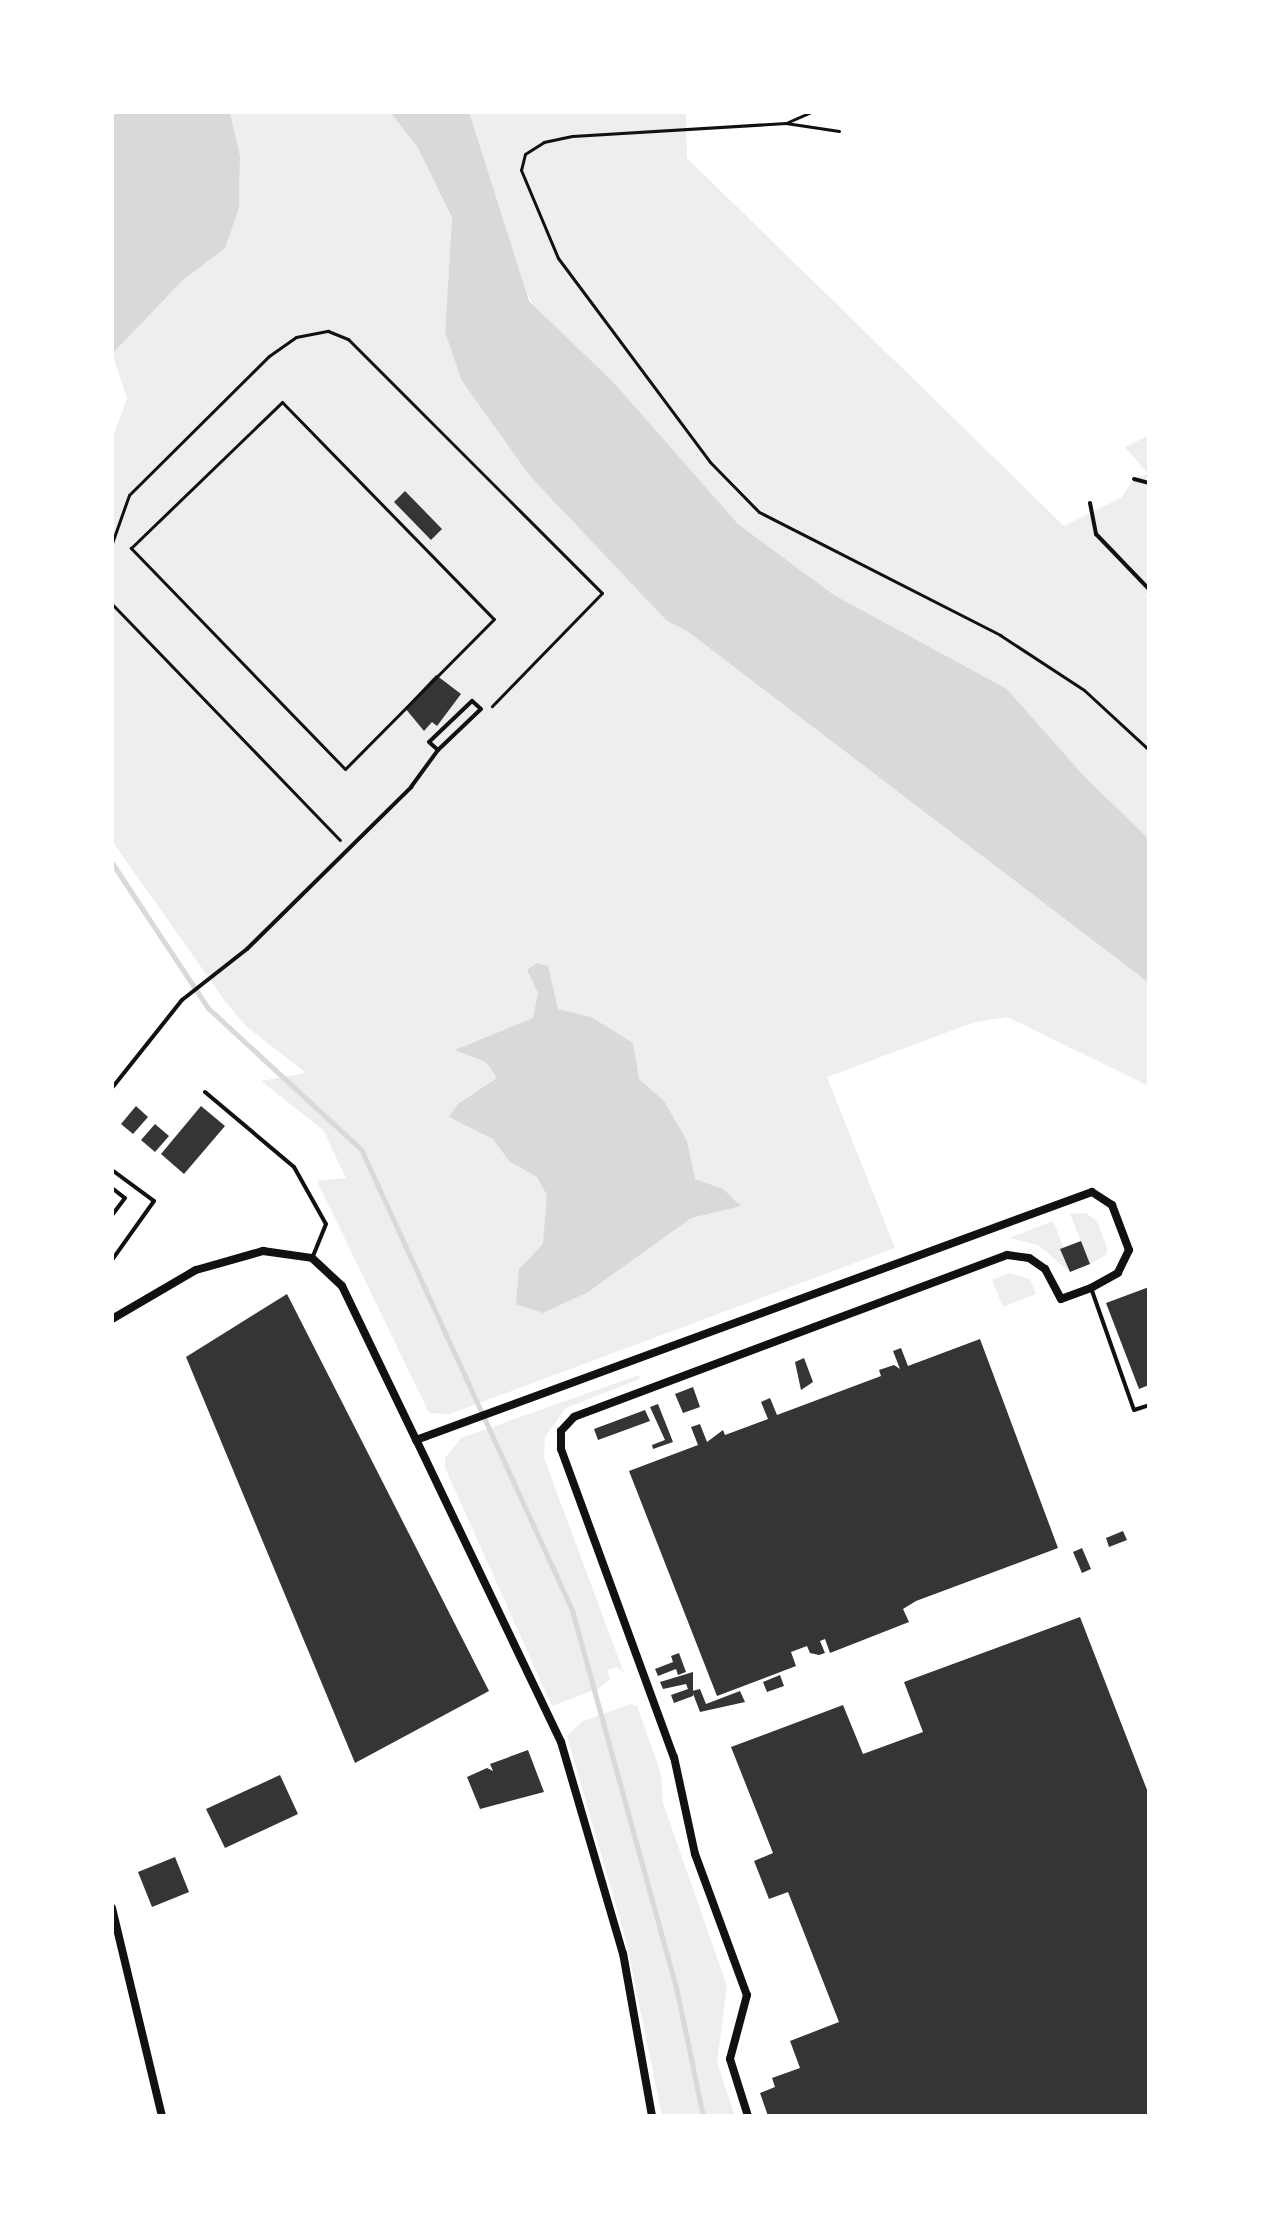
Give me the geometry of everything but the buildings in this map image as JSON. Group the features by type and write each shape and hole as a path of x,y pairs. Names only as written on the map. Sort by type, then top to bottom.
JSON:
{"street":[{"path":"416,1440 1092,1192 1112,1205 1129,1250 1118,1273 1091,1288 1061,1299 1045,1269 1029,1258 1007,1255 574,1417 561,1431 561,1449 674,1757 695,1854 747,1995 735,2026 730,2059 748,2116"},
{"path":"112,1319 196,1270 263,1251 312,1258 342,1286 561,1742 623,1954 652,2116"},
{"path":"112,1908 162,2116"}],"lane":[{"path":"1134,479 1149,483"},
{"path":"1090,503 1096,534 1149,589"},
{"path":"112,1088 182,1000 212,978 350,850 411,787 438,750 481,709 472,701 429,742 438,750"},
{"path":"205,1092 294,1167 326,1224 312,1258"},
{"path":"112,1170 154,1201 112,1260"},
{"path":"112,1188 125,1198 112,1215"},
{"path":"1091,1288 1134,1410 1149,1405"}],"path":[{"path":"786,123 811,112"},
{"path":"839,131 786,123 572,136 544,142 525,154 521,170 558,258 710,462 759,512 1000,635 1084,690 1149,750"},
{"path":"112,543 129,495 269,356 307,335 328,331 348,339 602,593 491,707 481,709"},
{"path":"282,402 494,619 345,769 131,548 282,402"},
{"path":"112,604 350,850"}],"shaded area":[{"path":"112,112 230,112 240,156 239,208 225,248 183,280 112,354"},
{"path":"230,112 390,112 418,148 452,219 445,331 667,621 687,631 1149,983 1149,1086 1007,1017 972,1023 827,1077 895,1248 450,1414 429,1413 317,1181 346,1178 323,1130 261,1081 306,1073 247,1027 225,1001 112,841 112,440 127,398 112,354 183,280 226,244 239,208 240,156"},
{"path":"390,112 469,112 529,301 616,385 738,524 834,595 1007,689 1084,776 1149,839 1149,983 687,631 667,621 530,476 462,381 445,332 452,218 418,148"},
{"path":"469,112 686,112 687,158 1064,526 1121,498 1134,479 1148,474 1125,447 1149,435 1149,598 1141,591 1149,600 1149,839 1084,776 1007,689 834,595 738,524 616,385 539,315 521,283"},
{"path":"537,963 548,966 558,1009 591,1017 633,1043 639,1079 664,1101 687,1141 695,1179 723,1189 741,1206 691,1218 588,1292 543,1313 516,1304 519,1269 543,1244 547,1195 537,1177 509,1161 493,1139 449,1117 458,1104 497,1078 486,1062 455,1050 533,1018 538,993 527,970"},
{"path":"1086,1213 1097,1221 1107,1248 1106,1255 1090,1264 1070,1214"},
{"path":"1053,1221 1070,1272 1038,1245 1009,1238"},
{"path":"1010,1273 1030,1279 1036,1294 1003,1307 992,1280"},
{"path":"639,1375 640,1379 566,1408 545,1437 544,1458 624,1673 617,1667 607,1670 610,1679 599,1688 552,1706 445,1468 445,1458 461,1438"},
{"path":"630,1704 637,1706 661,1774 663,1803 727,1986 717,2063 735,2116 662,2116 626,1940 567,1736 581,1722"}],"waterway":[{"path":"112,863 208,1008 361,1149 572,1610 676,1987 703,2116"}]}
